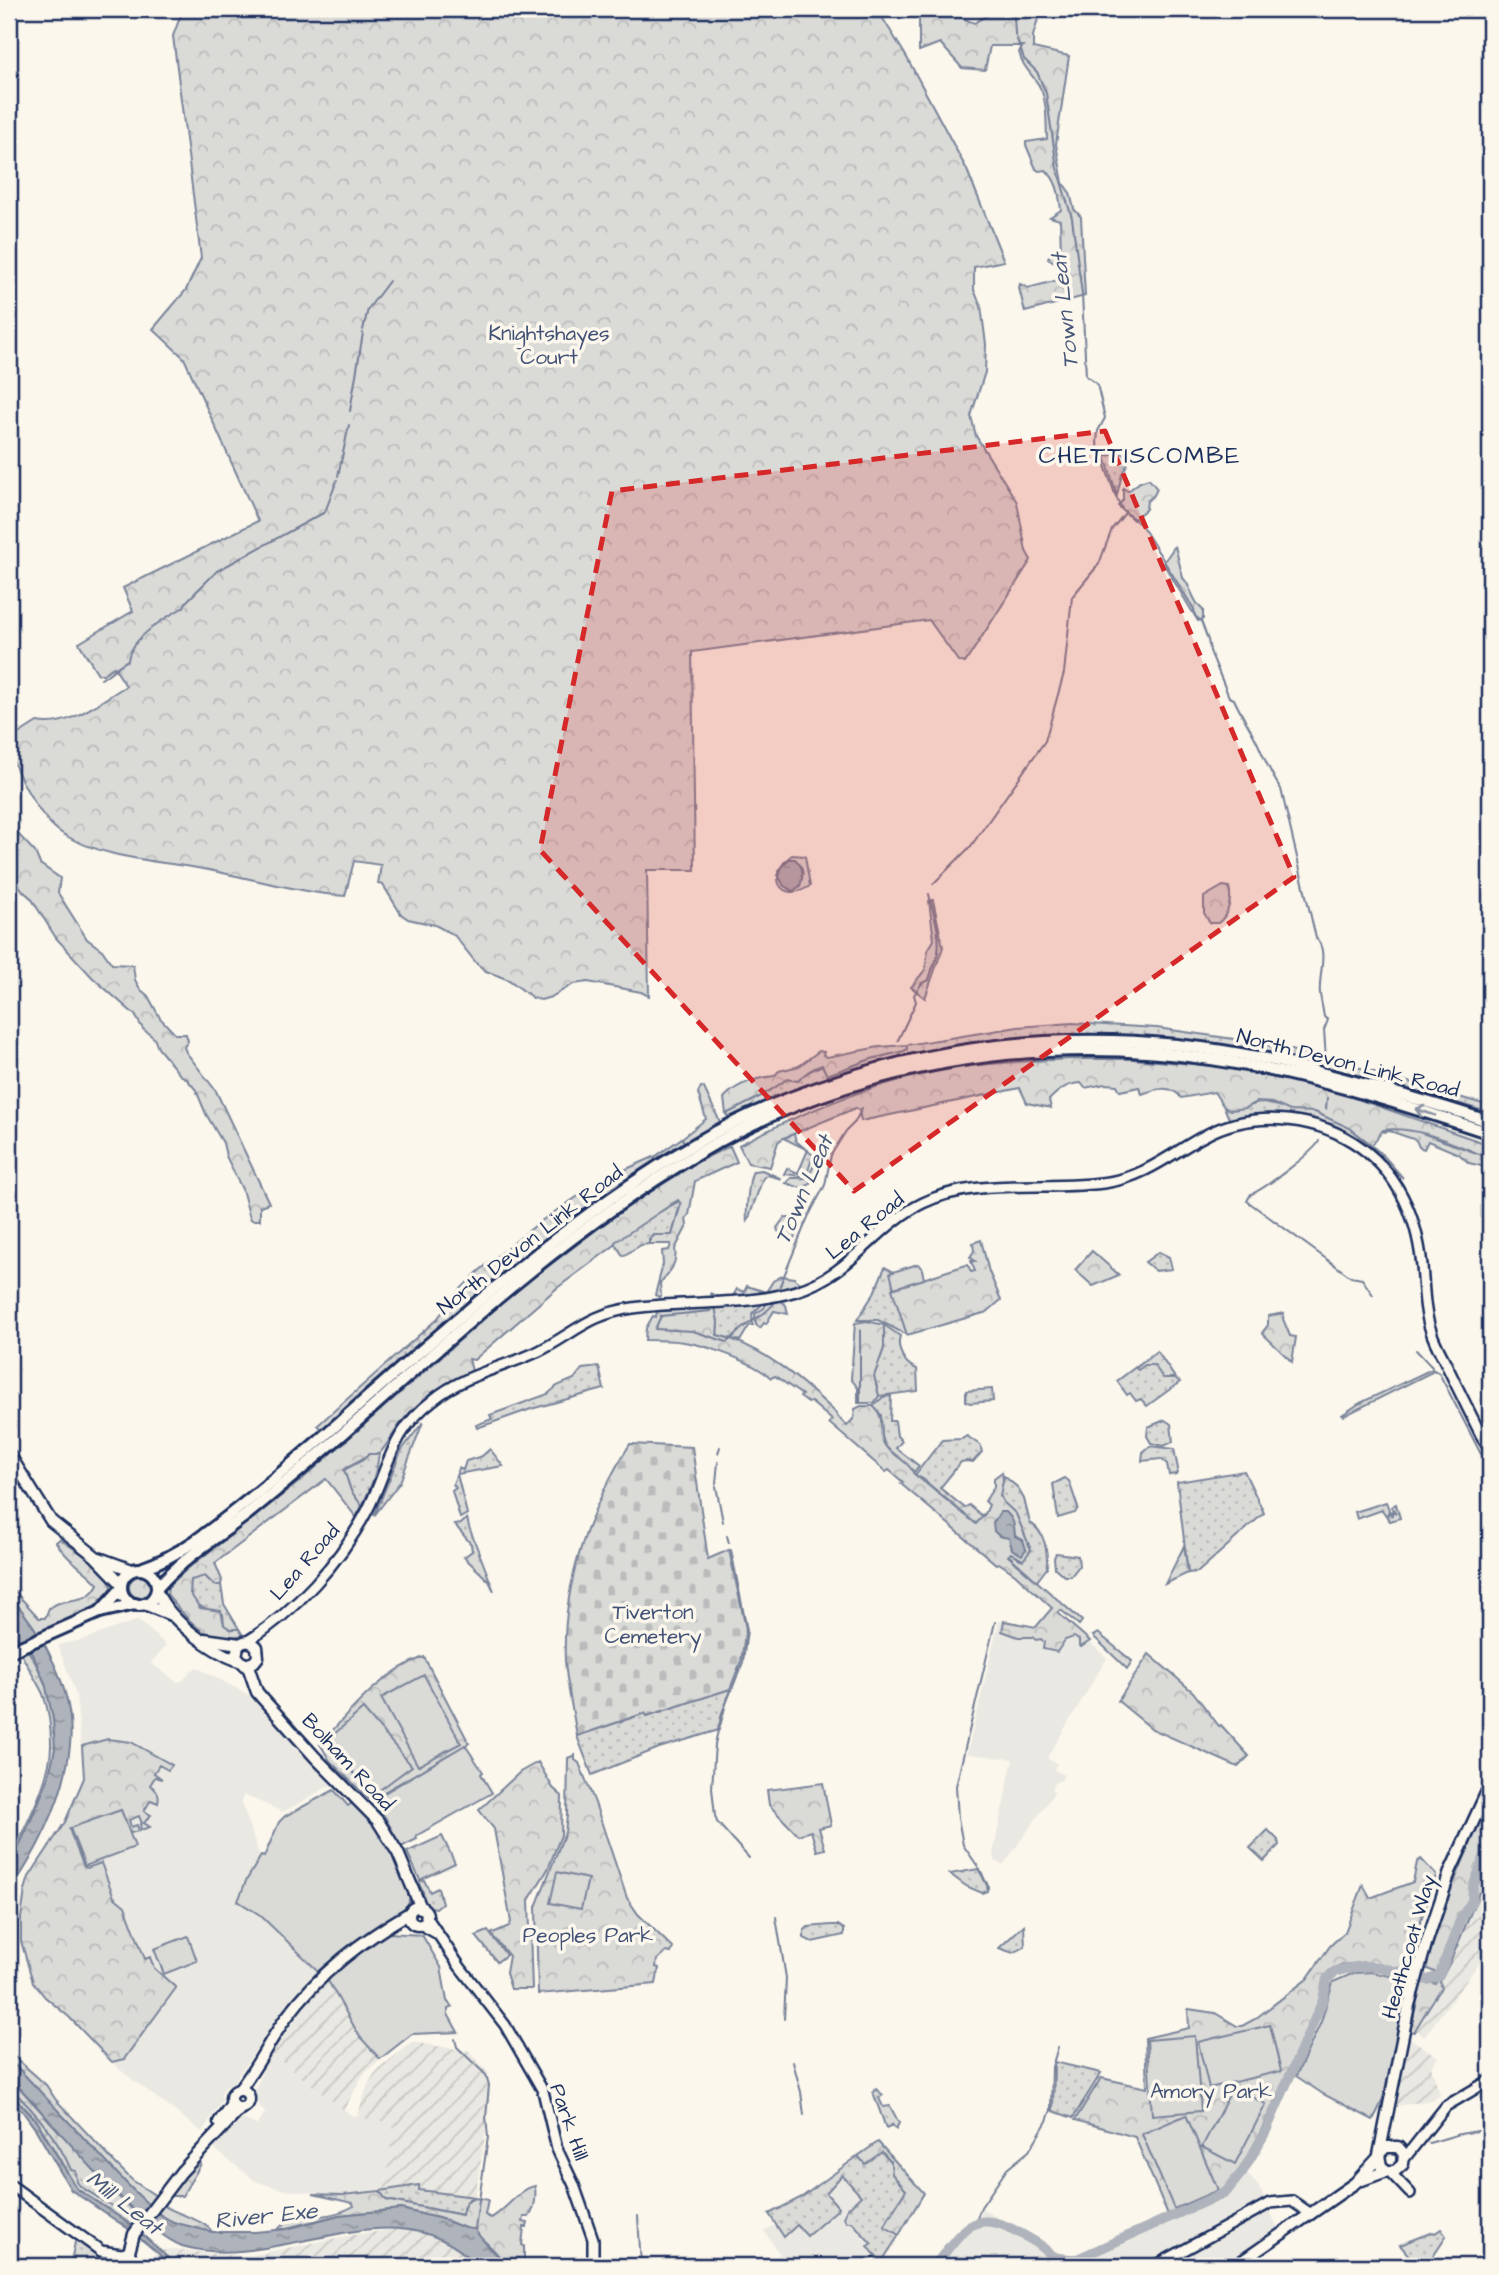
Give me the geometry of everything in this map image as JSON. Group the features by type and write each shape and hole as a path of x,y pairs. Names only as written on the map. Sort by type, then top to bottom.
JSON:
{"highway":[{"name":"North Devon Link Road","path":"137,1569 174,1555 235,1511 498,1285 620,1191 694,1144 735,1123 794,1096 858,1074 930,1056 1008,1044 1062,1041 1145,1042 1236,1053 1288,1063 1397,1092 1490,1122"},
{"name":"North Devon Link Road","path":"157,1589 178,1566 271,1494 439,1348 576,1235 624,1200 699,1153 747,1128 818,1098 904,1072 983,1057 1062,1050 1143,1051 1211,1059 1286,1073 1394,1101 1490,1134"},
{"path":"9,1652 100,1612 152,1600 157,1589 152,1573 137,1569 125,1575 121,1586 100,1612"},
{"path":"121,1586 125,1599 140,1604"}],"main road":[{"path":"9,1454 51,1521 95,1556 121,1586"},
{"path":"95,1556 137,1569"},
{"path":"157,1589 174,1616 200,1638 225,1656 252,1664 258,1653 252,1643 200,1638"},
{"path":"140,1604 174,1616"},
{"path":"242,1663 235,1653 243,1643"},
{"name":"Bolham Road","path":"258,1653 259,1683 267,1702"},
{"name":"Bolham Road","path":"242,1663 257,1692 299,1740 378,1821 398,1853 415,1889 417,1915"},
{"name":"Heathcoat Way","path":"1379,2155 1419,1966 1450,1872 1490,1785"},
{"path":"236,2105 247,2105 243,2093 255,2067 286,2018 317,1981 358,1945 384,1928 417,1915"},
{"path":"236,2105 232,2095 243,2093"},
{"path":"133,2266 129,2252 134,2234 236,2105"},
{"path":"1355,2183 1389,2171 1403,2162 1386,2127"},
{"path":"1235,2266 1355,2183 1386,2147 1396,2147"},
{"path":"1379,2155 1381,2166 1389,2171"}],"street":[{"name":"Lea Road","path":"243,1643 265,1632 321,1576 345,1547 365,1514 387,1459 410,1422 430,1402 453,1386 540,1350 578,1326 609,1313 641,1307 766,1297 813,1285 842,1268 907,1212 935,1198 1008,1186 1079,1185 1119,1180 1154,1167 1216,1130 1248,1122 1291,1121 1330,1130 1357,1145 1376,1160 1393,1179 1407,1203 1418,1234 1431,1332 1480,1435 1490,1449"},
{"name":"Lea Road","path":"258,1653 265,1632"},
{"name":"Park Hill","path":"417,1915 438,1933 505,2025 543,2091 557,2149 574,2185 593,2239 593,2265"},
{"path":"1389,2171 1407,2189 1401,2179 1403,2162 1417,2140 1446,2106 1490,2080"},
{"path":"1396,2147 1417,2140"},
{"path":"9,2184 101,2251 121,2254 129,2252"},
{"path":"1156,2266 1270,2203 1292,2201 1311,2214"}],"highlighted area":[{"path":"1105,431 1294,877 854,1191 540,850 612,491"}],"shaded area":[{"path":"1052,1608 1107,1658 1047,1758 1057,1764 1054,1769 1064,1775 1056,1782 1052,1788 1054,1793 1004,1864 1000,1864 994,1860 993,1853 1013,1759 967,1754 999,1621 1036,1627"},
{"path":"138,1620 166,1645 151,1663 177,1682 182,1681 196,1667 249,1695 278,1723 300,1751 327,1777 331,1785 283,1812 244,1795 241,1801 260,1857 238,1900 260,1915 318,1971 292,1998 231,2086 226,2086 220,2095 223,2099 202,2132 120,2070 69,2017 45,1997 28,1971 21,1941 22,1904 29,1877 65,1822 84,1778 76,1695 58,1645 82,1640"},
{"path":"1490,1887 1490,1949 1424,2037 1416,2029 1419,2021 1442,1988 1440,1982 1479,1892"},
{"path":"327,1979 360,2037 380,2059 363,2075 344,2110 269,2052"},
{"path":"1407,2036 1438,2057 1431,2067 1440,2094 1431,2100 1396,2106"},
{"path":"412,2042 469,2051 488,2073 488,2118 475,2197 419,2190 419,2186 384,2190 394,2123 357,2117 375,2072"},
{"path":"269,2052 351,2115 395,2123 384,2190 342,2195 284,2190 255,2181 212,2147 240,2118 257,2125 265,2113 253,2098"},
{"path":"878,2142 924,2193 879,2266 762,2266 780,2254 764,2231 775,2225 769,2214 802,2197"},
{"path":"1241,2168 1255,2181 1279,2231 1229,2266 937,2266 961,2234 977,2223 983,2209 1052,2252 1072,2257 1222,2193"},
{"path":"394,2229 439,2238 463,2251 477,2266 154,2266 152,2258 157,2251 174,2249 248,2256"}],"green space":[{"name":"Knightshayes Court","path":"183,9 877,9 906,56 967,170 1004,261 974,267 974,290 981,306 986,344 985,372 971,416 976,436 1017,502 1026,551 1031,560 965,663 958,661 929,620 692,652 695,870 647,870 649,996 641,992 588,982 574,984 541,1000 533,998 509,980 486,971 477,964 454,935 435,925 408,919 401,914 383,885 378,884 381,865 354,861 345,896 112,854 78,842 54,827 36,805 20,777 10,751 9,740 37,722 49,723 72,718 126,686 114,667 98,674 79,643 133,611 123,588 258,521 184,358 153,329 186,290 201,258 173,36"},
{"path":"919,9 926,9 926,13 935,16 940,9 956,9 962,18 974,23 998,9 1041,9 1033,36 1033,48 1069,56 1056,144 1063,183 1070,193 1074,209 1081,217 1085,296 1025,312 1019,288 1020,284 1028,288 1070,277 1068,271 1048,258 1061,254 1060,220 1050,217 1061,210 1059,193 1046,170 1036,169 1026,145 1026,142 1047,139 1043,97 1038,84 1020,57 1019,52 1023,46 990,46 985,70 962,68 940,43 919,51"},
{"path":"1117,453 1131,457 1122,474 1117,495 1105,457"},
{"path":"1149,479 1157,489 1147,501 1146,509 1133,520 1118,506 1123,500 1123,488 1128,491"},
{"path":"1175,546 1183,578 1196,603 1203,610 1203,619 1198,621 1163,563"},
{"path":"9,818 18,834 35,852 40,864 60,878 58,893 87,939 102,950 112,964 133,965 135,980 160,1018 175,1034 186,1034 186,1052 216,1091 269,1203 260,1206 260,1220 250,1218 242,1189 226,1156 223,1143 196,1090 158,1048 154,1038 143,1029 135,1015 93,978 56,938 31,898 9,871"},
{"path":"792,855 805,856 810,886 791,892 784,890 778,879 779,871"},
{"path":"1223,886 1229,887 1230,892 1227,911 1218,923 1210,923 1204,913 1204,897"},
{"path":"933,900 943,947 925,998 911,987 925,970 928,950 934,940 929,901"},
{"path":"1072,1023 1157,1028 1248,1041 1323,1057 1490,1106 1490,1113 1422,1092 1283,1058 1212,1045 1071,1035 1000,1039 929,1050 828,1080 730,1120 726,1114 787,1079 798,1081 804,1074 822,1065 827,1075 871,1059 904,1051 907,1049 906,1045 1018,1027"},
{"path":"906,1045 907,1049 904,1051 871,1059 827,1075 822,1065 819,1066 798,1081 787,1079 726,1114 724,1098 734,1089 799,1066 819,1051 824,1052 823,1055 827,1057"},
{"path":"1073,1059 1132,1059 1217,1066 1326,1088 1490,1145 1490,1158 1424,1133 1397,1129 1383,1130 1372,1145 1350,1128 1315,1112 1290,1111 1272,1103 1257,1102 1246,1108 1230,1110 1224,1107 1214,1092 1181,1098 1168,1089 1142,1094 1139,1087 1120,1091 1117,1085 1105,1084 1085,1088 1081,1083 1067,1086 1056,1093 1049,1100 1051,1108 1027,1103 1020,1088 861,1121 856,1108 783,1138 778,1142 770,1167 748,1163 739,1145 837,1100 888,1083 973,1066"},
{"path":"701,1087 704,1088 721,1124 685,1144 682,1138 706,1119 698,1093"},
{"path":"1257,1102 1315,1112 1350,1128 1383,1155 1403,1178 1372,1148 1340,1128 1322,1121 1286,1114 1248,1115 1229,1119 1224,1107 1253,1105"},
{"path":"1397,1128 1414,1130 1490,1158 1490,1168 1469,1163 1459,1154 1428,1141 1424,1149 1419,1147 1416,1140 1390,1131 1383,1132"},
{"path":"794,1134 796,1141 805,1149 783,1138"},
{"path":"682,1138 685,1144 587,1210 495,1281 363,1392 323,1431 318,1425 437,1319 479,1271 541,1221 604,1179 656,1156"},
{"path":"730,1146 737,1162 695,1181 689,1215 686,1218 687,1226 675,1249 672,1268 660,1283 659,1297 655,1295 663,1264 662,1251 669,1250 671,1244 650,1244 650,1239 655,1235 672,1235 681,1204 678,1200 615,1242 615,1245 557,1288 474,1360 469,1359 472,1371 445,1385 420,1403 405,1418 379,1454 369,1454 344,1470 351,1491 362,1506 356,1517 326,1479 215,1563 222,1580 221,1585 214,1585 205,1576 191,1580 190,1593 200,1608 221,1611 224,1625 230,1629 239,1629 243,1635 209,1635 192,1623 175,1605 167,1594 168,1587 186,1570 299,1482 518,1289 621,1211 699,1161"},
{"path":"808,1151 813,1155 808,1171 801,1176 784,1174 787,1168 798,1173"},
{"path":"827,1151 829,1153 821,1161 809,1185 801,1188 786,1183 791,1178 807,1178 820,1155"},
{"path":"762,1170 782,1179 767,1175 763,1178 747,1223 751,1175 753,1171"},
{"path":"681,1200 672,1235 653,1235 649,1244 641,1245 623,1256 614,1242 643,1221"},
{"path":"785,1217 798,1221 800,1225 793,1240 778,1231 777,1228"},
{"path":"981,1240 989,1272 1001,1300 987,1312 907,1335 892,1289 966,1265 971,1272 975,1271 971,1261 975,1261 970,1257 974,1251 973,1243"},
{"path":"1092,1251 1119,1275 1093,1286 1075,1270"},
{"path":"1159,1252 1169,1257 1172,1269 1156,1271 1145,1262"},
{"path":"918,1264 924,1279 894,1288 890,1273"},
{"path":"885,1267 894,1272 893,1289 907,1335 878,1320 857,1320 874,1293"},
{"path":"782,1276 794,1278 802,1285 746,1298 713,1297 710,1293 718,1297 733,1296 737,1289 744,1292 747,1286 766,1292 773,1281"},
{"path":"780,1300 786,1305 788,1314 774,1311 766,1324 760,1328 756,1325 755,1314 764,1308 767,1302"},
{"path":"765,1302 752,1314 753,1325 749,1326 740,1341 717,1335 715,1307"},
{"path":"715,1307 717,1335 749,1347 780,1365 821,1399 847,1426 854,1418 855,1409 873,1406 880,1416 886,1447 914,1474 976,1524 989,1505 985,1501 994,1487 994,1478 1002,1472 1000,1496 1016,1514 1031,1550 1023,1560 1011,1553 1008,1556 1082,1621 1079,1625 1061,1610 1058,1613 1090,1641 1081,1647 1079,1640 1074,1637 1065,1640 1057,1652 1043,1649 1044,1642 1041,1639 1018,1637 1002,1631 1004,1621 1036,1627 1052,1608 1015,1574 999,1563 996,1564 901,1484 903,1482 889,1470 886,1472 829,1423 832,1420 811,1402 808,1403 800,1397 802,1395 775,1376 771,1378 742,1360 705,1347 679,1341 645,1340 646,1328 653,1316 656,1317 657,1311"},
{"path":"1284,1313 1283,1319 1290,1336 1296,1337 1292,1362 1262,1333 1268,1325 1268,1316"},
{"path":"867,1321 884,1325 884,1348 874,1376 879,1396 874,1403 858,1403 858,1388 851,1379 855,1323"},
{"path":"884,1325 900,1336 902,1356 908,1364 917,1369 918,1391 879,1396 874,1376 884,1348"},
{"path":"1157,1351 1180,1382 1147,1406 1141,1399 1136,1401 1130,1393 1127,1395 1117,1381"},
{"path":"1157,1351 1175,1378 1163,1378 1154,1365 1145,1365 1138,1370 1136,1368"},
{"path":"599,1367 604,1389 531,1409 477,1428 476,1425 492,1419 490,1415 548,1394 557,1386 574,1379 582,1369"},
{"path":"1432,1369 1434,1371 1342,1415 1360,1403"},
{"path":"992,1389 993,1401 966,1401 966,1391"},
{"path":"891,1396 890,1421 895,1421 897,1436 902,1441 896,1448 919,1466 914,1472 885,1446 881,1415 873,1406 883,1397"},
{"path":"1165,1420 1171,1424 1173,1442 1164,1446 1151,1443 1147,1436 1148,1427"},
{"path":"423,1422 400,1482 374,1516 401,1451"},
{"path":"967,1436 980,1445 982,1452 973,1462 961,1462 940,1488 965,1508 969,1505 981,1515 985,1514 976,1524 915,1475 942,1440"},
{"name":"Tiverton Cemetery","path":"630,1444 692,1447 708,1559 729,1550 746,1629 741,1661 730,1689 577,1736 565,1661 565,1632 573,1575 602,1494"},
{"path":"1150,1446 1174,1449 1178,1469 1176,1474 1169,1475 1167,1464 1161,1459 1142,1461 1143,1452"},
{"path":"490,1449 503,1466 457,1474 467,1514 460,1518 452,1491 456,1488 453,1484 459,1468 463,1470 466,1461 482,1456"},
{"path":"369,1454 379,1454 373,1481 362,1506 351,1491 344,1470"},
{"path":"1244,1471 1264,1513 1198,1572 1188,1573 1177,1482"},
{"path":"1004,1476 1017,1487 1024,1499 1030,1523 1039,1531 1044,1542 1047,1568 1037,1581 1008,1555 1011,1553 1020,1559 1031,1550 1016,1514 1003,1502 1000,1495"},
{"path":"1065,1478 1069,1481 1078,1508 1075,1513 1058,1518 1053,1484"},
{"path":"1386,1502 1389,1510 1387,1515 1390,1512 1392,1516 1392,1511 1396,1513 1391,1507 1396,1504 1400,1518 1390,1521 1382,1510 1357,1519 1355,1512"},
{"path":"467,1518 494,1591 489,1581 464,1557 472,1551 471,1544 455,1525 461,1524"},
{"path":"60,1539 97,1565 112,1587 107,1596 90,1610 37,1634 9,1595 9,1585 39,1618 45,1618 49,1608 86,1597 98,1584 61,1549 56,1542"},
{"path":"1184,1545 1188,1573 1165,1584 1183,1548"},
{"path":"1056,1553 1078,1556 1079,1566 1071,1576 1064,1576 1055,1568"},
{"path":"140,1576 148,1579 151,1587 148,1595 140,1598 132,1595 129,1587 132,1579"},
{"path":"205,1576 214,1585 221,1585 224,1604 239,1629 230,1629 224,1625 223,1614 203,1608 194,1600 191,1595 191,1580"},
{"path":"9,1629 20,1640 38,1668 51,1702 56,1736 55,1752 46,1786 9,1861 10,1853 22,1834 42,1789 49,1765 51,1742 43,1694"},
{"path":"1098,1633 1132,1661 1127,1669 1093,1636"},
{"path":"1149,1654 1193,1692 1219,1726 1221,1725 1249,1756 1238,1767 1152,1729 1118,1701"},
{"path":"424,1657 469,1743 370,1800 330,1761 320,1744 380,1683 394,1672"},
{"path":"424,1675 461,1743 418,1766 381,1698"},
{"path":"730,1689 719,1730 659,1748 592,1775 577,1736"},
{"path":"363,1709 412,1766 373,1795 326,1741"},
{"path":"108,1739 131,1742 172,1765 168,1770 159,1765 154,1773 162,1779 155,1777 150,1785 159,1797 158,1803 151,1800 144,1811 151,1815 144,1823 150,1827 141,1830 139,1816 129,1820 131,1827 137,1825 139,1831 130,1833 121,1810 69,1829 84,1867 101,1863 114,1897 125,1906 145,1959 150,1957 154,1968 176,1988 124,2059 112,2062 33,1982 21,1941 21,1918 29,1877 65,1822 84,1778 82,1746"},
{"path":"465,1745 483,1772 481,1774 492,1793 401,1847 385,1817 371,1801"},
{"name":"Peoples Park","path":"575,1755 595,1803 627,1898 638,1914 673,1948 671,1953 666,1952 657,1960 656,1967 659,1968 656,1984 538,1994 536,1907 565,1832 568,1758"},
{"path":"538,1762 553,1788 562,1796 561,1835 548,1869 529,1900 532,1989 511,1989 506,1973 509,1956 491,1934 509,1926 511,1922 494,1829 479,1810 520,1772"},
{"path":"823,1783 831,1825 819,1828 825,1849 817,1851 811,1831 798,1835 769,1805 767,1790"},
{"path":"334,1790 348,1806 352,1803 386,1841 410,1896 407,1908 352,1944 318,1971 260,1915 238,1901 246,1881 261,1856 264,1857 279,1822 285,1816"},
{"path":"1490,1797 1490,1863 1487,1874 1490,1888 1479,1893 1440,1982 1442,1988 1414,2032 1410,2031 1422,1980 1436,1984 1437,1973 1425,1968 1452,1887"},
{"path":"121,1810 135,1847 85,1866 70,1828"},
{"path":"1268,1830 1278,1840 1279,1845 1264,1861 1250,1848"},
{"path":"442,1836 455,1863 420,1880 407,1852"},
{"name":"Amory Park","path":"1421,1859 1436,1875 1405,1969 1350,1964 1330,1970 1324,1979 1322,1999 1249,2157 1222,2193 1169,2217 1135,2137 1075,2120 1101,2078 1147,2088 1145,2038 1189,2028 1188,2009 1215,2013 1237,2026 1255,2019 1307,1979 1330,1946 1345,1932 1363,1885 1370,1898 1413,1882 1417,1862"},
{"path":"978,1869 988,1885 987,1891 982,1893 966,1886 950,1874"},
{"path":"557,1872 588,1879 581,1909 550,1903"},
{"path":"424,1880 430,1892 438,1888 442,1903 436,1908 423,1901 423,1892 418,1882"},
{"path":"838,1925 844,1929 844,1935 812,1942 804,1938 804,1931 808,1927"},
{"path":"1024,1925 1025,1947 1013,1953 999,1948"},
{"path":"488,1931 506,1955 497,1962 476,1936"},
{"path":"388,1933 422,1935 441,1967 447,2001 452,2007 448,2009 448,2014 458,2032 412,2034 380,2059 360,2037 327,1979"},
{"path":"188,1936 197,1961 164,1974 154,1949"},
{"path":"1371,1972 1409,1980 1405,2004 1400,2007 1401,2017 1388,2083 1373,2120 1323,2094 1296,2076 1321,2022 1333,1982 1354,1973"},
{"path":"1270,2025 1281,2071 1209,2088 1198,2042"},
{"path":"1195,2036 1201,2111 1152,2115 1147,2040"},
{"path":"9,2052 46,2085 56,2100 132,2180 156,2196 149,2206 17,2067 9,2062"},
{"path":"1054,2062 1101,2073 1073,2118 1053,2111"},
{"path":"9,2079 141,2217 137,2222 80,2186 76,2171 71,2170 44,2125 9,2087"},
{"path":"9,2087 52,2135 71,2169 76,2171 80,2186 137,2222 133,2226 77,2189 36,2119 9,2092"},
{"path":"1233,2087 1266,2104 1235,2164 1202,2147"},
{"path":"876,2089 883,2095 879,2098 883,2107 890,2106 899,2123 896,2129 892,2125 886,2128 873,2092"},
{"path":"1186,2115 1218,2190 1174,2209 1142,2134"},
{"path":"878,2142 924,2193 899,2235 884,2226 906,2190 892,2174 891,2162 882,2152 865,2164 858,2156"},
{"path":"881,2152 891,2162 893,2174 906,2190 885,2226 899,2235 879,2266 865,2266 876,2256 868,2246 871,2243 852,2222 846,2222 844,2218 847,2209 861,2196 842,2175 826,2193 838,2207 837,2210 807,2236 797,2225 784,2237 769,2214 802,2197 858,2156 865,2164"},
{"path":"200,2162 182,2196 170,2196 190,2169"},
{"path":"419,2185 419,2190 475,2197 469,2199 463,2208 463,2215 386,2200 380,2191"},
{"path":"535,2186 533,2210 529,2217 524,2217 523,2222 528,2223 527,2227 524,2227 522,2245 524,2266 507,2266 485,2242 459,2226 402,2209 339,2215 278,2230 291,2219 329,2215 354,2206 353,2203 313,2194 342,2195 380,2191 386,2200 462,2215 467,2202 482,2199 488,2200 485,2215 491,2218 524,2191"},
{"path":"163,2205 204,2224 212,2232 169,2220 156,2212"},
{"path":"1441,2229 1446,2236 1426,2266 1417,2266 1400,2245"},
{"path":"78,2240 102,2258 101,2263 105,2266 70,2266 75,2242"}],"water":[{"path":"789,859 795,859 802,871 800,886 793,891 784,886 779,877 782,866"},
{"path":"1000,1512 1009,1515 1014,1523 1015,1536 1023,1540 1026,1549 1022,1555 1012,1549 1009,1538 999,1536 994,1531 993,1523"},
{"path":"9,1595 34,1627 54,1664 68,1705 70,1745 56,1804 40,1841 9,1893 9,1861 17,1851 48,1779 55,1749 53,1719 45,1683 32,1653 9,1629"},
{"path":"9,2062 17,2067 128,2185 156,2212 173,2222 212,2232 255,2232 287,2229 339,2215 402,2209 475,2229 507,2266 477,2266 445,2241 411,2230 374,2229 257,2249 219,2252 182,2246 148,2223 92,2168 9,2079"},
{"path":"9,2092 35,2119 77,2189 133,2226 177,2266 169,2266 130,2230 71,2190 36,2130 9,2099"}],"waterway":[{"path":"1010,9 1024,59 1037,72 1046,93 1057,168 1072,218 1082,294 1086,376 1097,384 1105,418 1098,431 1097,443 1122,509 1142,526 1194,609 1195,616 1201,621 1229,697 1234,699 1281,789 1316,938 1322,950 1320,994 1324,1017 1328,1020 1324,1030 1326,1059"},
{"path":"363,330 368,309 389,281"},
{"path":"350,411 363,333"},
{"path":"338,476 349,425"},
{"path":"101,679 128,660 130,652 142,636 184,607 217,571 325,512 337,480"},
{"name":"Town Leat","path":"933,884 971,846 1045,741 1064,673 1072,597 1099,564 1112,529 1125,513"},
{"name":"Town Leat","path":"898,1040 916,1002 914,995 922,983 929,980 937,955 938,930 929,894"},
{"path":"1326,1109 1327,1098"},
{"name":"Town Leat","path":"779,1288 808,1217 825,1185 831,1155 862,1108"},
{"path":"1319,1141 1309,1153 1251,1194 1247,1201 1351,1277 1362,1279 1373,1295"},
{"path":"711,1311 661,1316 655,1329 693,1331 727,1342 774,1303"},
{"path":"860,1330 860,1403"},
{"path":"1416,1350 1432,1367"},
{"path":"1434,1370 1439,1373 1481,1454"},
{"path":"718,1453 720,1447"},
{"path":"716,1483 718,1462"},
{"path":"716,1486 723,1522"},
{"path":"727,1536 729,1543"},
{"path":"731,1550 747,1630 743,1662 722,1713 715,1744 712,1788 717,1822 749,1858"},
{"path":"988,1888 981,1871 963,1845 956,1786 995,1622"},
{"path":"935,2266 959,2236 979,2222 1003,2225 1037,2243 1055,2257 1077,2259 1226,2192 1243,2171 1265,2133 1323,2000 1327,1979 1335,1972 1363,1966 1380,1967 1427,1980 1439,1976 1461,1918 1472,1901 1473,1887 1490,1842"},
{"path":"776,1917 786,1978 784,2019"},
{"path":"455,2039 457,2047 486,2075 489,2085 486,2117 488,2137 475,2229"},
{"path":"976,2221 981,2207 1007,2169 1029,2151 1047,2121 1051,2110 1052,2067 1058,2047"},
{"path":"793,2062 804,2115"},
{"path":"1429,2143 1490,2129"},
{"path":"638,2216 641,2266"}],"district":[{"name":"CHETTISCOMBE","path":"1140,456"}],"water label":[{"name":"Mill Leat","path":"124,2203"},
{"name":"River Exe","path":"266,2216"}]}
